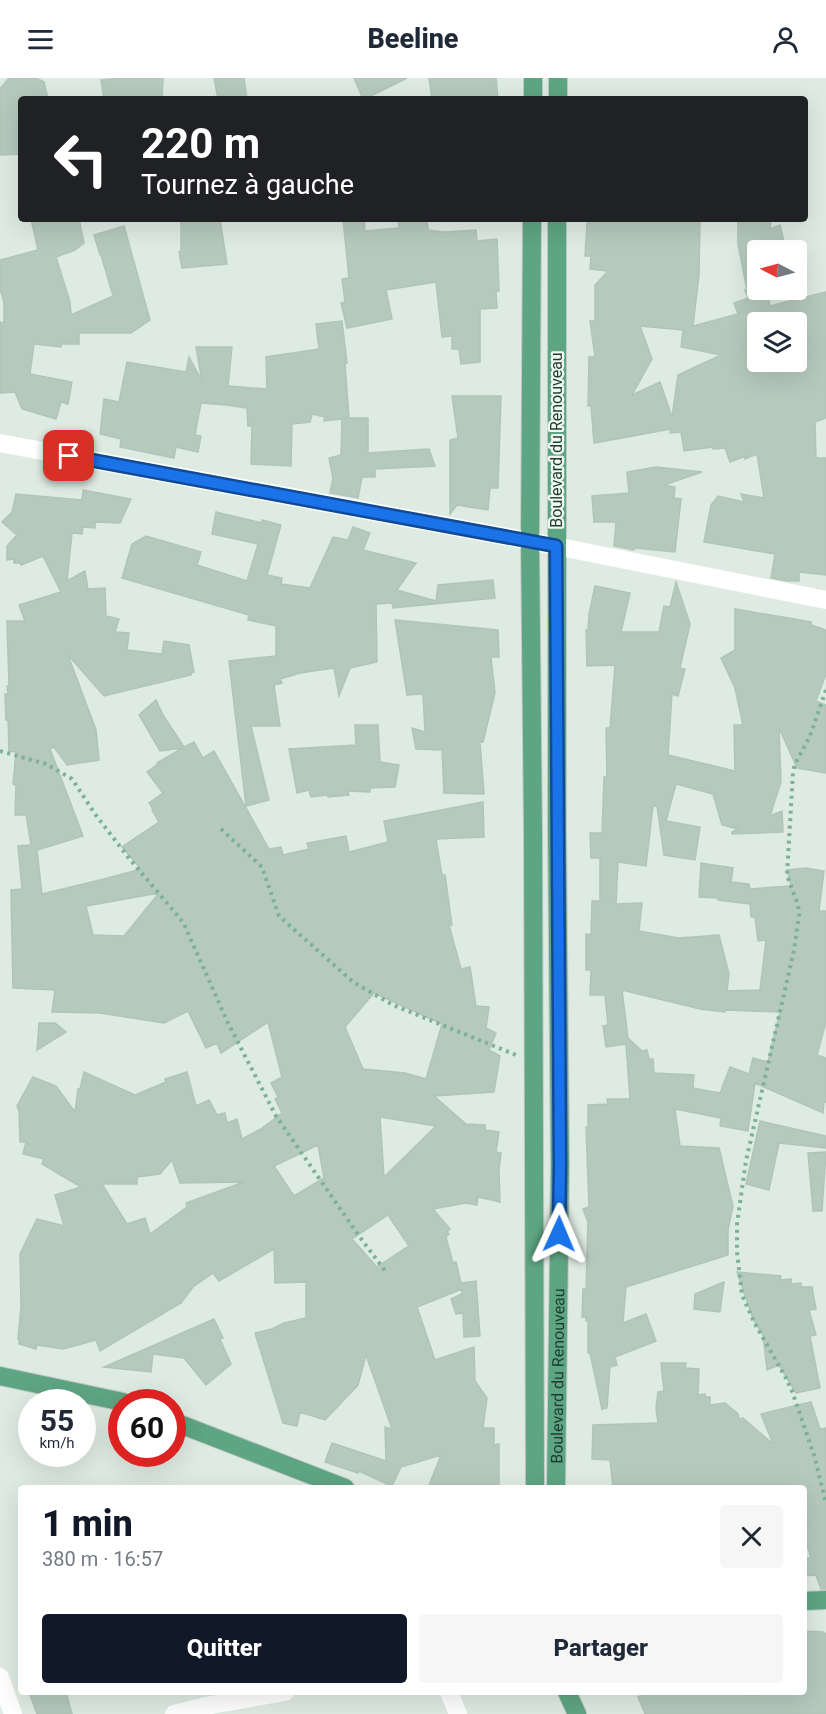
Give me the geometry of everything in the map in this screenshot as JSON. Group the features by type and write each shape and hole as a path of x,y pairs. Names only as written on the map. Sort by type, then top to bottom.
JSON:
{"main road":[{"path":"533,78 533,96"},
{"path":"558,78 558,96"},
{"name":"Boulevard du Renouveau","path":"532,222 530,540 536,1485"},
{"name":"Boulevard du Renouveau","path":"556,1485 560,1166 556,546 557,222"},
{"path":"0,1376 108,1399"},
{"path":"186,1426 337,1485"},
{"path":"807,1601 826,1600"},
{"path":"568,1695 577,1714"}],"street":[{"path":"0,443 530,540 826,600"},
{"path":"0,1677 13,1714"},
{"path":"174,1714 213,1709 272,1695"},
{"path":"450,1695 458,1714"}],"path":[{"path":"826,690 810,736 793,771 787,875 798,905 799,915 794,950 746,1161 737,1224 737,1252 742,1295 754,1322 792,1391 814,1455 826,1503"},
{"path":"0,751 46,764 72,779 128,857 183,922 228,1023 276,1116 386,1272"},
{"path":"221,829 262,867 279,916 353,982 393,1005 533,1061"}],"building":[{"path":"9,78 36,78 44,82 47,96 18,96 18,154 0,155 0,89"},
{"path":"163,78 162,96 104,96 101,80"},
{"path":"214,78 244,78 247,96 217,96"},
{"path":"354,78 407,78 371,96 362,96"},
{"path":"429,78 496,78 498,96 432,96"},
{"path":"32,222 80,222 84,243 75,250 56,257 70,302 71,315 113,296 94,235 124,226 150,320 131,333 79,333 79,344 61,344 61,347 34,344 30,374 72,382 68,404 61,402 56,419 22,409 15,392 0,393 0,322 4,323 4,303 0,288 0,260 38,250"},
{"path":"181,222 220,222 227,264 182,268 179,252 181,251"},
{"path":"343,222 364,222 365,231 399,228 398,222 427,222 428,230 443,232 476,230 477,241 497,239 499,291 496,291 497,308 480,309 480,362 461,364 459,349 452,349 452,336 442,337 436,282 386,290 392,319 347,328 341,303 345,302 342,279 349,278"},
{"path":"700,222 699,275 693,326 738,314 734,303 747,298 768,300 770,306 794,300 807,300 807,297 826,292 826,418 815,422 816,458 826,458 826,575 799,572 799,581 771,578 775,554 704,542 711,505 718,496 744,502 741,494 764,498 757,454 730,462 725,448 713,449 713,447 684,451 681,432 670,433 671,429 594,443 591,406 588,406 589,357 595,357 590,321 595,321 595,285 608,271 590,269 591,256 585,256 587,223","holes":["640,326 683,330 681,347 721,355 678,375 672,417 660,382 632,395 652,359"]},
{"path":"738,222 771,222 770,229 780,225 784,240 747,240 747,290 738,244"},
{"path":"342,321 347,363 345,363 349,418 368,418 368,453 429,449 435,466 375,469 375,477 362,477 358,498 330,493 333,478 329,458 341,455 342,419 324,421 325,417 312,414 310,422 292,424 291,466 251,464 252,426 248,426 247,408 226,405 201,403 195,435 201,436 198,452 176,447 174,458 120,447 121,439 100,434 104,399 119,402 127,362 186,372 189,357 202,381 196,347 232,347 228,386 267,389 266,357 319,349 316,324"},
{"path":"452,396 501,396 498,488 490,488 488,510 457,505 450,514 450,440 458,438"},
{"path":"656,467 702,472 664,485 675,487 674,498 681,499 675,552 635,548 634,550 614,546 616,522 594,522 592,496 629,493 627,472"},
{"path":"83,490 131,499 120,523 95,522 95,528 83,527 82,534 72,533 67,581 85,571 88,589 105,588 106,616 119,619 115,632 129,633 127,650 162,654 164,641 189,645 194,672 191,675 104,696 68,655 96,730 99,760 67,765 54,747 50,749 83,836 37,850 42,894 141,869 122,847 159,822 149,803 163,793 147,772 157,763 183,748 160,751 139,715 156,700 184,747 194,742 203,758 214,751 269,849 281,847 283,855 309,849 307,843 346,836 349,852 388,842 384,821 483,802 484,837 436,839 442,875 445,875 452,925 449,925 461,969 470,967 476,1006 489,1007 486,1028 496,1033 489,1050 500,1056 494,1092 434,1096 466,1124 485,1125 485,1130 499,1132 496,1152 501,1153 500,1202 478,1197 477,1205 466,1203 433,1209 450,1229 446,1237 461,1283 476,1281 480,1336 464,1337 463,1313 456,1314 451,1299 462,1294 462,1289 417,1307 435,1360 474,1347 475,1381 487,1398 483,1428 494,1428 494,1445 499,1444 499,1485 429,1485 441,1455 401,1467 392,1485 387,1485 359,1471 358,1473 325,1462 332,1443 386,1461 385,1427 392,1429 366,1355 358,1385 325,1420 300,1412 297,1426 283,1423 255,1333 306,1318 306,1282 275,1283 274,1249 219,1281 213,1273 193,1287 181,1303 100,1351 96,1340 63,1349 37,1345 36,1349 19,1344 20,1254 37,1219 64,1226 55,1195 81,1187 42,1164 44,1159 23,1154 26,1142 20,1142 17,1106 33,1077 56,1086 75,1112 78,1089 80,1089 84,1072 135,1095 166,1082 165,1079 187,1072 196,1106 209,1100 217,1115 225,1113 227,1123 237,1119 242,1139 261,1129 282,1113 271,1083 282,1077 268,1022 221,1053 217,1043 206,1048 188,1011 164,1023 100,1013 52,1012 55,990 13,988 11,890 22,889 18,846 31,845 26,815 15,815 16,785 13,784 16,752 9,751 8,720 6,720 5,694 8,694 7,686 9,686 7,621 25,621 19,605 61,592 43,556 21,565 14,563 14,559 7,560 7,546 17,535 2,522 12,512 16,494 82,500","holes":["159,893 124,936 93,935 86,906","374,993 442,1024 426,1079 405,1073 363,1069 345,1027","380,1117 436,1126 384,1177","318,1145 324,1178 294,1196 274,1166","172,1160 180,1183 244,1182 186,1203 187,1207 150,1234 145,1218 127,1224 102,1184 137,1184 137,1177 160,1174","388,1215 409,1246 377,1267 352,1239"]},
{"path":"216,512 281,525 267,575 282,578 281,584 310,588 333,537 348,540 353,527 370,533 363,550 416,563 397,590 436,601 438,585 493,580 495,598 393,608 392,603 376,604 377,662 350,668 339,696 334,668 300,673 280,679 282,683 274,685 280,726 251,726 269,800 246,806 229,661 276,656 276,626 248,620 249,615 122,578 132,544 146,536 201,552 197,565 247,581 258,544 212,534"},
{"path":"676,582 690,624 680,668 685,669 678,696 672,694 668,755 735,771 734,725 743,725 735,688 721,658 735,650 735,609 811,622 811,625 826,630 826,674 816,701 826,705 826,773 797,768 779,728 781,782 770,816 782,811 783,832 732,834 738,829 722,825 713,794 676,784 666,821 700,827 695,860 664,855 657,806 653,806 646,866 618,862 616,904 642,903 639,931 679,938 719,935 729,974 727,991 760,990 766,940 758,941 755,917 751,917 750,904 699,897 701,863 733,868 731,882 749,884 750,889 791,886 787,870 806,868 824,871 819,911 826,911 826,1022 817,1055 826,1058 826,1102 824,1102 823,1113 755,1083 748,1131 720,1126 721,1118 675,1109 680,1146 719,1148 733,1206 728,1230 728,1255 626,1287 623,1323 646,1314 656,1341 615,1357 617,1365 610,1367 607,1408 602,1409 590,1353 588,1353 588,1321 586,1317 582,1317 583,1289 586,1289 588,1222 583,1209 589,1207 586,1127 588,1127 588,1105 608,1104 607,1099 630,1099 626,1044 606,1047 603,1026 608,1025 605,995 590,995 591,970 586,970 586,934 591,935 592,901 600,901 600,858 591,858 590,833 602,833 604,777 607,777 606,728 610,728 615,665 587,666 586,630 588,630 595,586 630,593 621,632 659,632 664,606 670,607","holes":["622,990 700,1009 725,1012 725,1010 780,1012 768,1062 753,1058 749,1074 730,1067 720,1093 693,1088 694,1075 654,1073 653,1059 649,1059 647,1050 642,1051 628,1038"]},
{"path":"395,620 498,630 499,657 491,657 495,693 483,742 480,742 484,794 444,793 442,750 416,749 412,728 425,732 423,694 407,695"},
{"path":"355,725 378,725 380,762 399,765 395,787 370,788 370,792 348,791 349,795 328,797 328,795 311,797 309,790 297,793 289,749 356,745"},
{"path":"39,1023 55,1023 66,1032 37,1050"},
{"path":"760,1121 826,1136 826,1148 779,1143 769,1190 746,1184"},
{"path":"826,1152 822,1211 813,1211 808,1153"},
{"path":"737,1272 781,1276 780,1280 791,1279 791,1284 801,1283 801,1287 812,1287 816,1309 809,1310 816,1335 810,1336 820,1388 796,1393 779,1365 767,1370 763,1335 753,1319"},
{"path":"724,1282 720,1312 694,1309 695,1294"},
{"path":"214,1319 231,1364 206,1385 184,1358 153,1354 151,1372 104,1367"},
{"path":"661,1363 686,1363 685,1368 699,1369 698,1395 705,1394 705,1397 710,1397 710,1405 725,1403 738,1414 739,1419 743,1418 773,1444 761,1414 811,1402 820,1429 826,1428 826,1589 821,1589 816,1575 807,1576 807,1558 811,1558 807,1545 807,1485 613,1485 610,1460 592,1459 593,1425 658,1423 656,1408 658,1392 664,1391"},
{"path":"807,1631 826,1633 826,1714 645,1714 638,1697 642,1695 807,1695"},
{"path":"30,1695 67,1695 72,1714 37,1714"}],"route":[{"path":"69,456 556,546 559,1234"}]}
